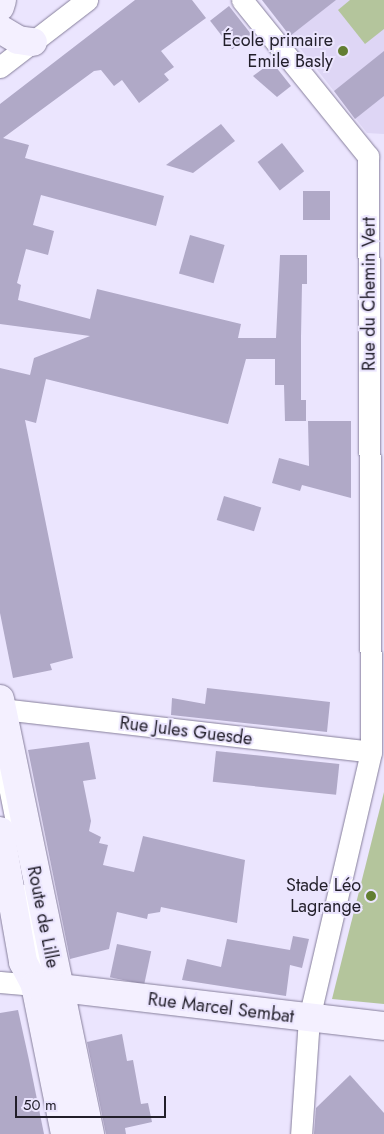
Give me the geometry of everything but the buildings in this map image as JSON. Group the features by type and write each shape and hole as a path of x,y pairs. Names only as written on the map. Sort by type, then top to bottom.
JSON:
{"main road":[{"path":"0,7 2,0"},
{"path":"0,29 18,40 33,42"},
{"name":"Route de Lille","path":"1,704 46,986 65,1134"},
{"name":"Route de Lille","path":"0,831 23,962 46,986 90,1134"},
{"name":"Rue Marcel Sembat","path":"46,986 384,1026"}],"street":[{"path":"0,67 87,0"},
{"name":"Rue du Chemin Vert","path":"242,0 376,154 377,752 308,1018 301,1134"},
{"name":"Rue Jules Guesde","path":"1,704 377,752"},
{"path":"0,982 46,986"}],"lane":[{"path":"0,766 38,960 52,1010 75,1134"}],"shaded area":[{"name":"École primaire Emile Basly","path":"262,0 384,0 384,134 367,133"}],"green space":[{"path":"350,0 384,0 384,29 365,44 338,10"},
{"name":"Stade Léo Lagrange","path":"384,792 384,1004 332,999"}],"place":[{"name":"École primaire Emile Basly","path":"343,51"},
{"name":"Stade Léo Lagrange","path":"371,896"}]}
